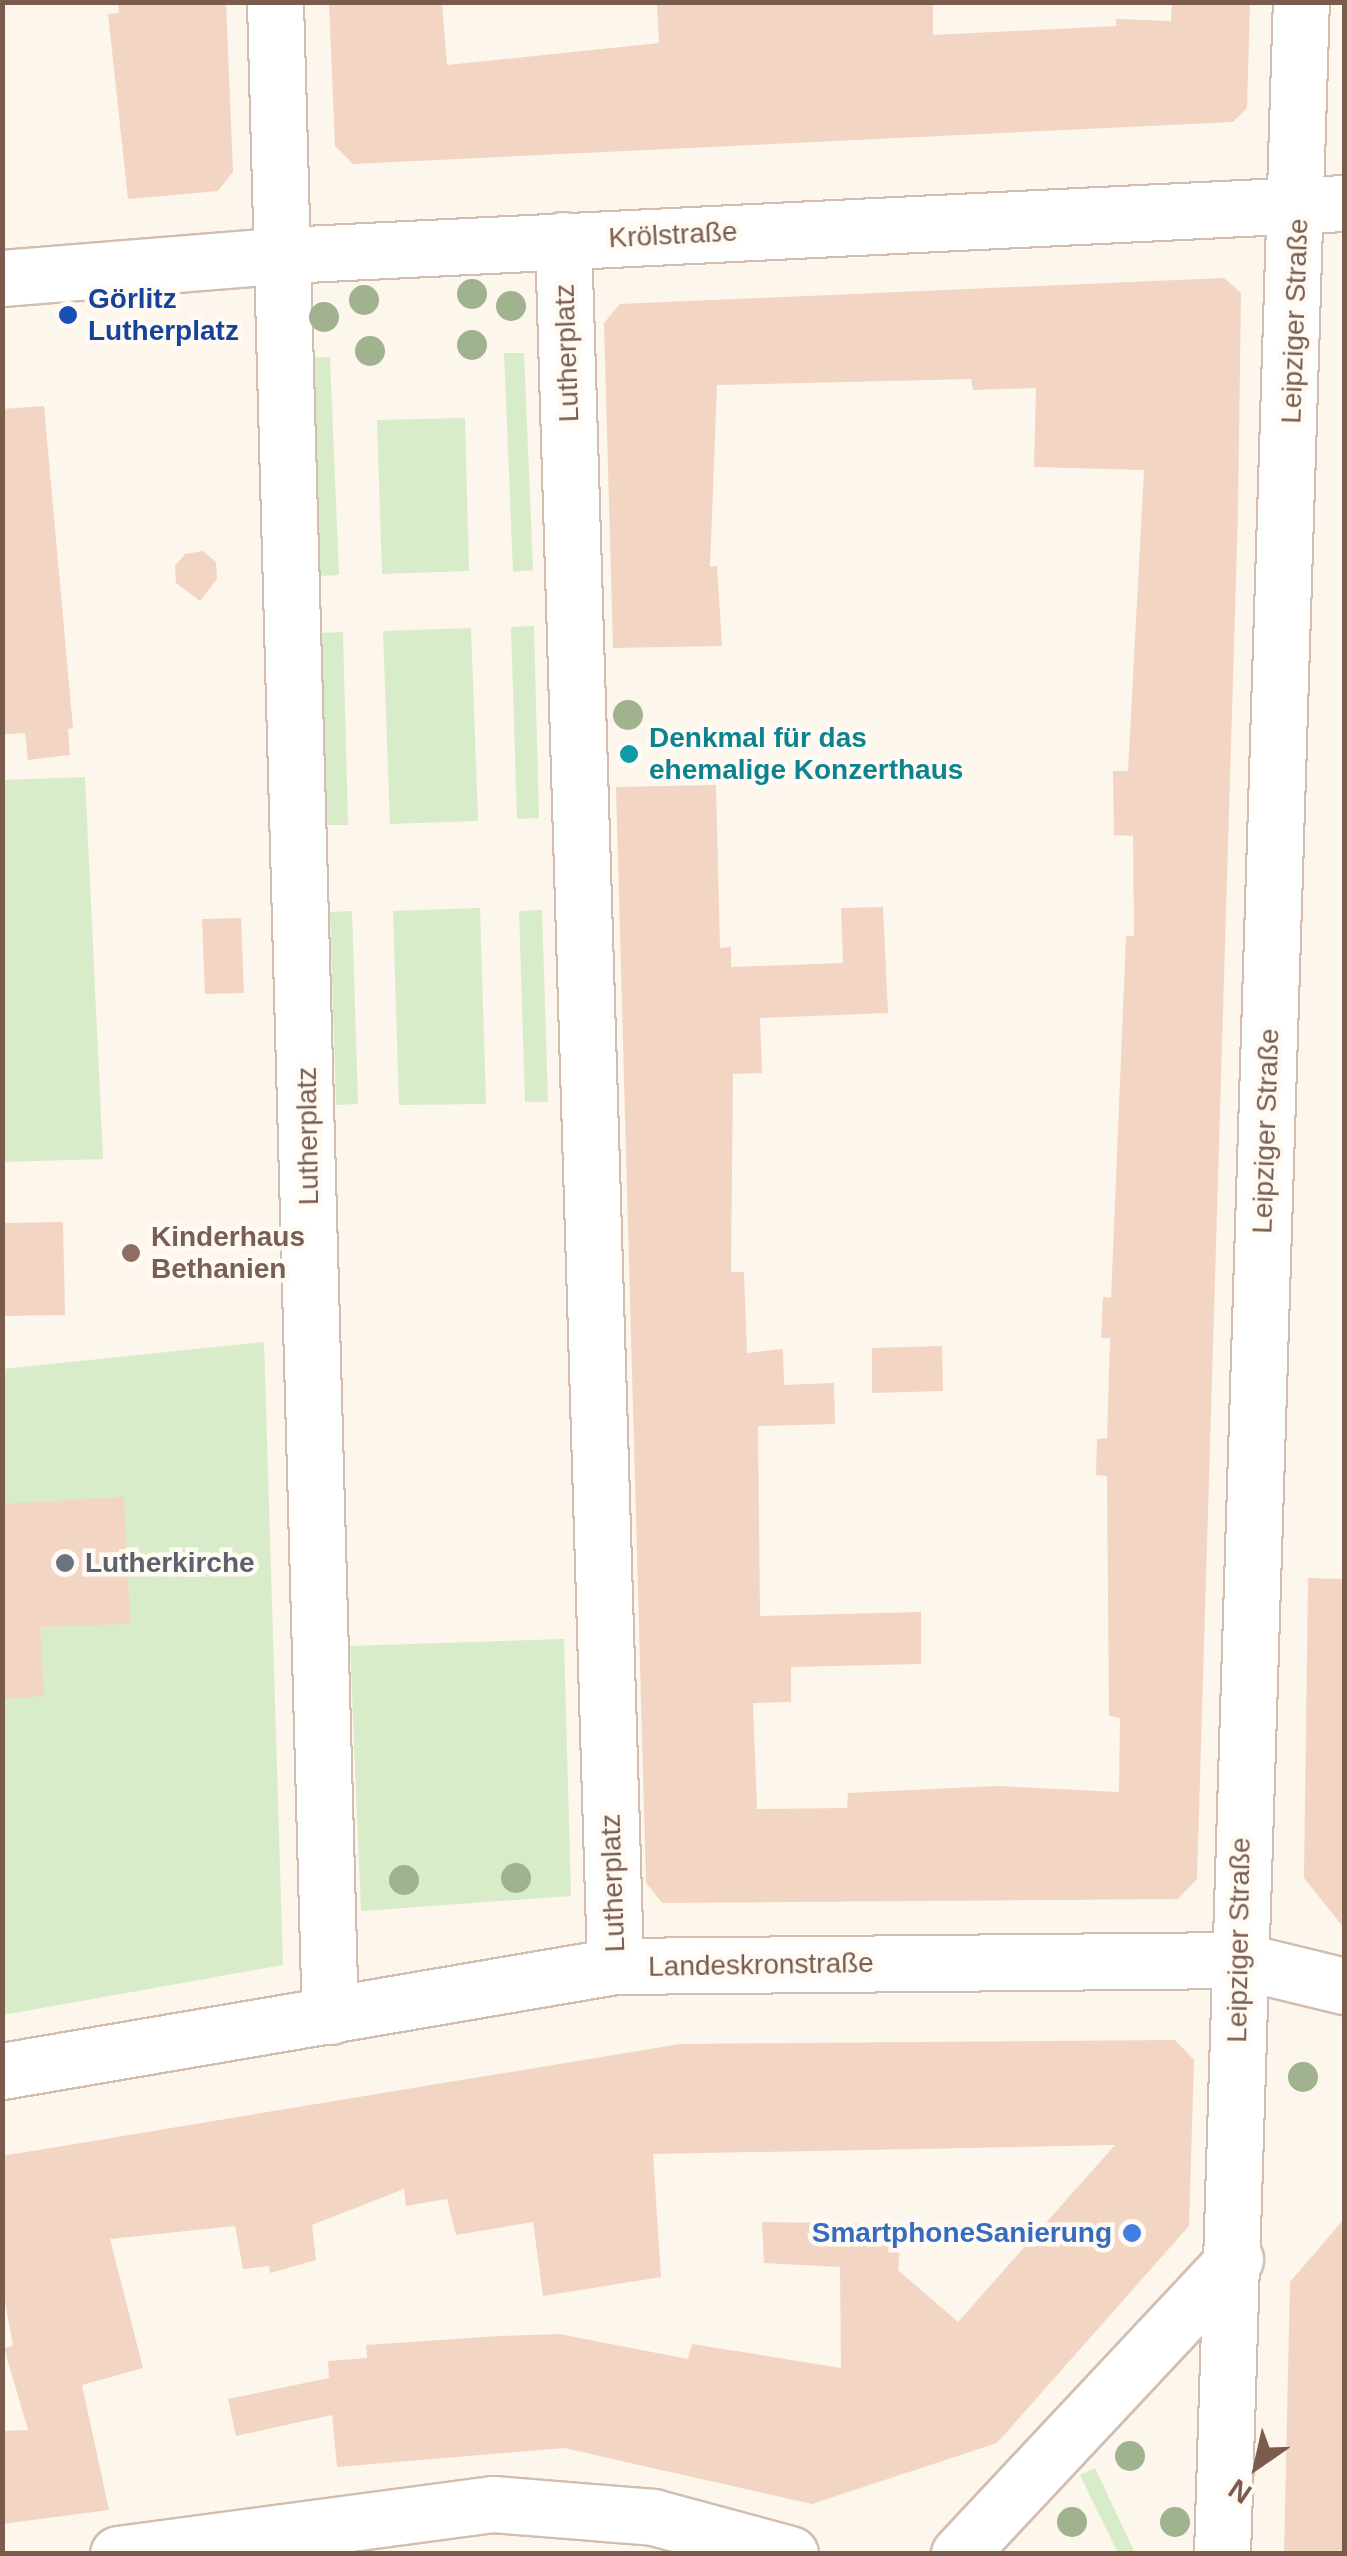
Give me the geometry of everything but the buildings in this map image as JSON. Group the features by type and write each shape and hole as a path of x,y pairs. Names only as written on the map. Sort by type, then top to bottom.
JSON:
{"street":[{"name":"Lutherplatz","path":"275,2 285,255 330,2016"},
{"name":"Leipziger Straße","path":"1222,2554 1235,2258 1237,1960 1322,204 1300,2"},
{"name":"Krölstraße","path":"2,278 285,255 1322,204"},
{"name":"Lutherplatz","path":"563,240 616,1966"},
{"name":"Landeskronstraße","path":"2,2071 616,1966 1237,1960 1344,1986"},
{"path":"959,2554 1235,2258"},
{"path":"118,2554 493,2504 653,2517 790,2554"}],"green space":[{"path":"504,353 524,353 533,570 513,572"},
{"path":"330,357 339,575 320,576 311,358"},
{"path":"465,418 469,571 382,574 377,420"},
{"path":"534,626 539,818 517,819 511,627"},
{"path":"471,628 478,821 390,824 383,631"},
{"path":"343,632 348,825 326,825 320,633"},
{"path":"85,777 103,1159 3,1162 3,780"},
{"path":"480,908 486,1104 399,1105 393,911"},
{"path":"542,910 548,1102 525,1102 519,911"},
{"path":"352,911 358,1104 336,1105 330,912"},
{"path":"264,1342 283,1965 3,2015 3,1369"},
{"path":"564,1639 571,1896 361,1911 350,1646"},
{"path":"1095,2468 1135,2553 1118,2553 1080,2475"}],"place":[{"name":"Görlitz Lutherplatz","path":"68,315"},
{"name":"Denkmal für das ehemalige Konzerthaus","path":"629,754"},
{"name":"Kinderhaus Bethanien","path":"131,1253"},
{"name":"Lutherkirche","path":"65,1563"},
{"name":"SmartphoneSanierung","path":"1132,2233"}]}
